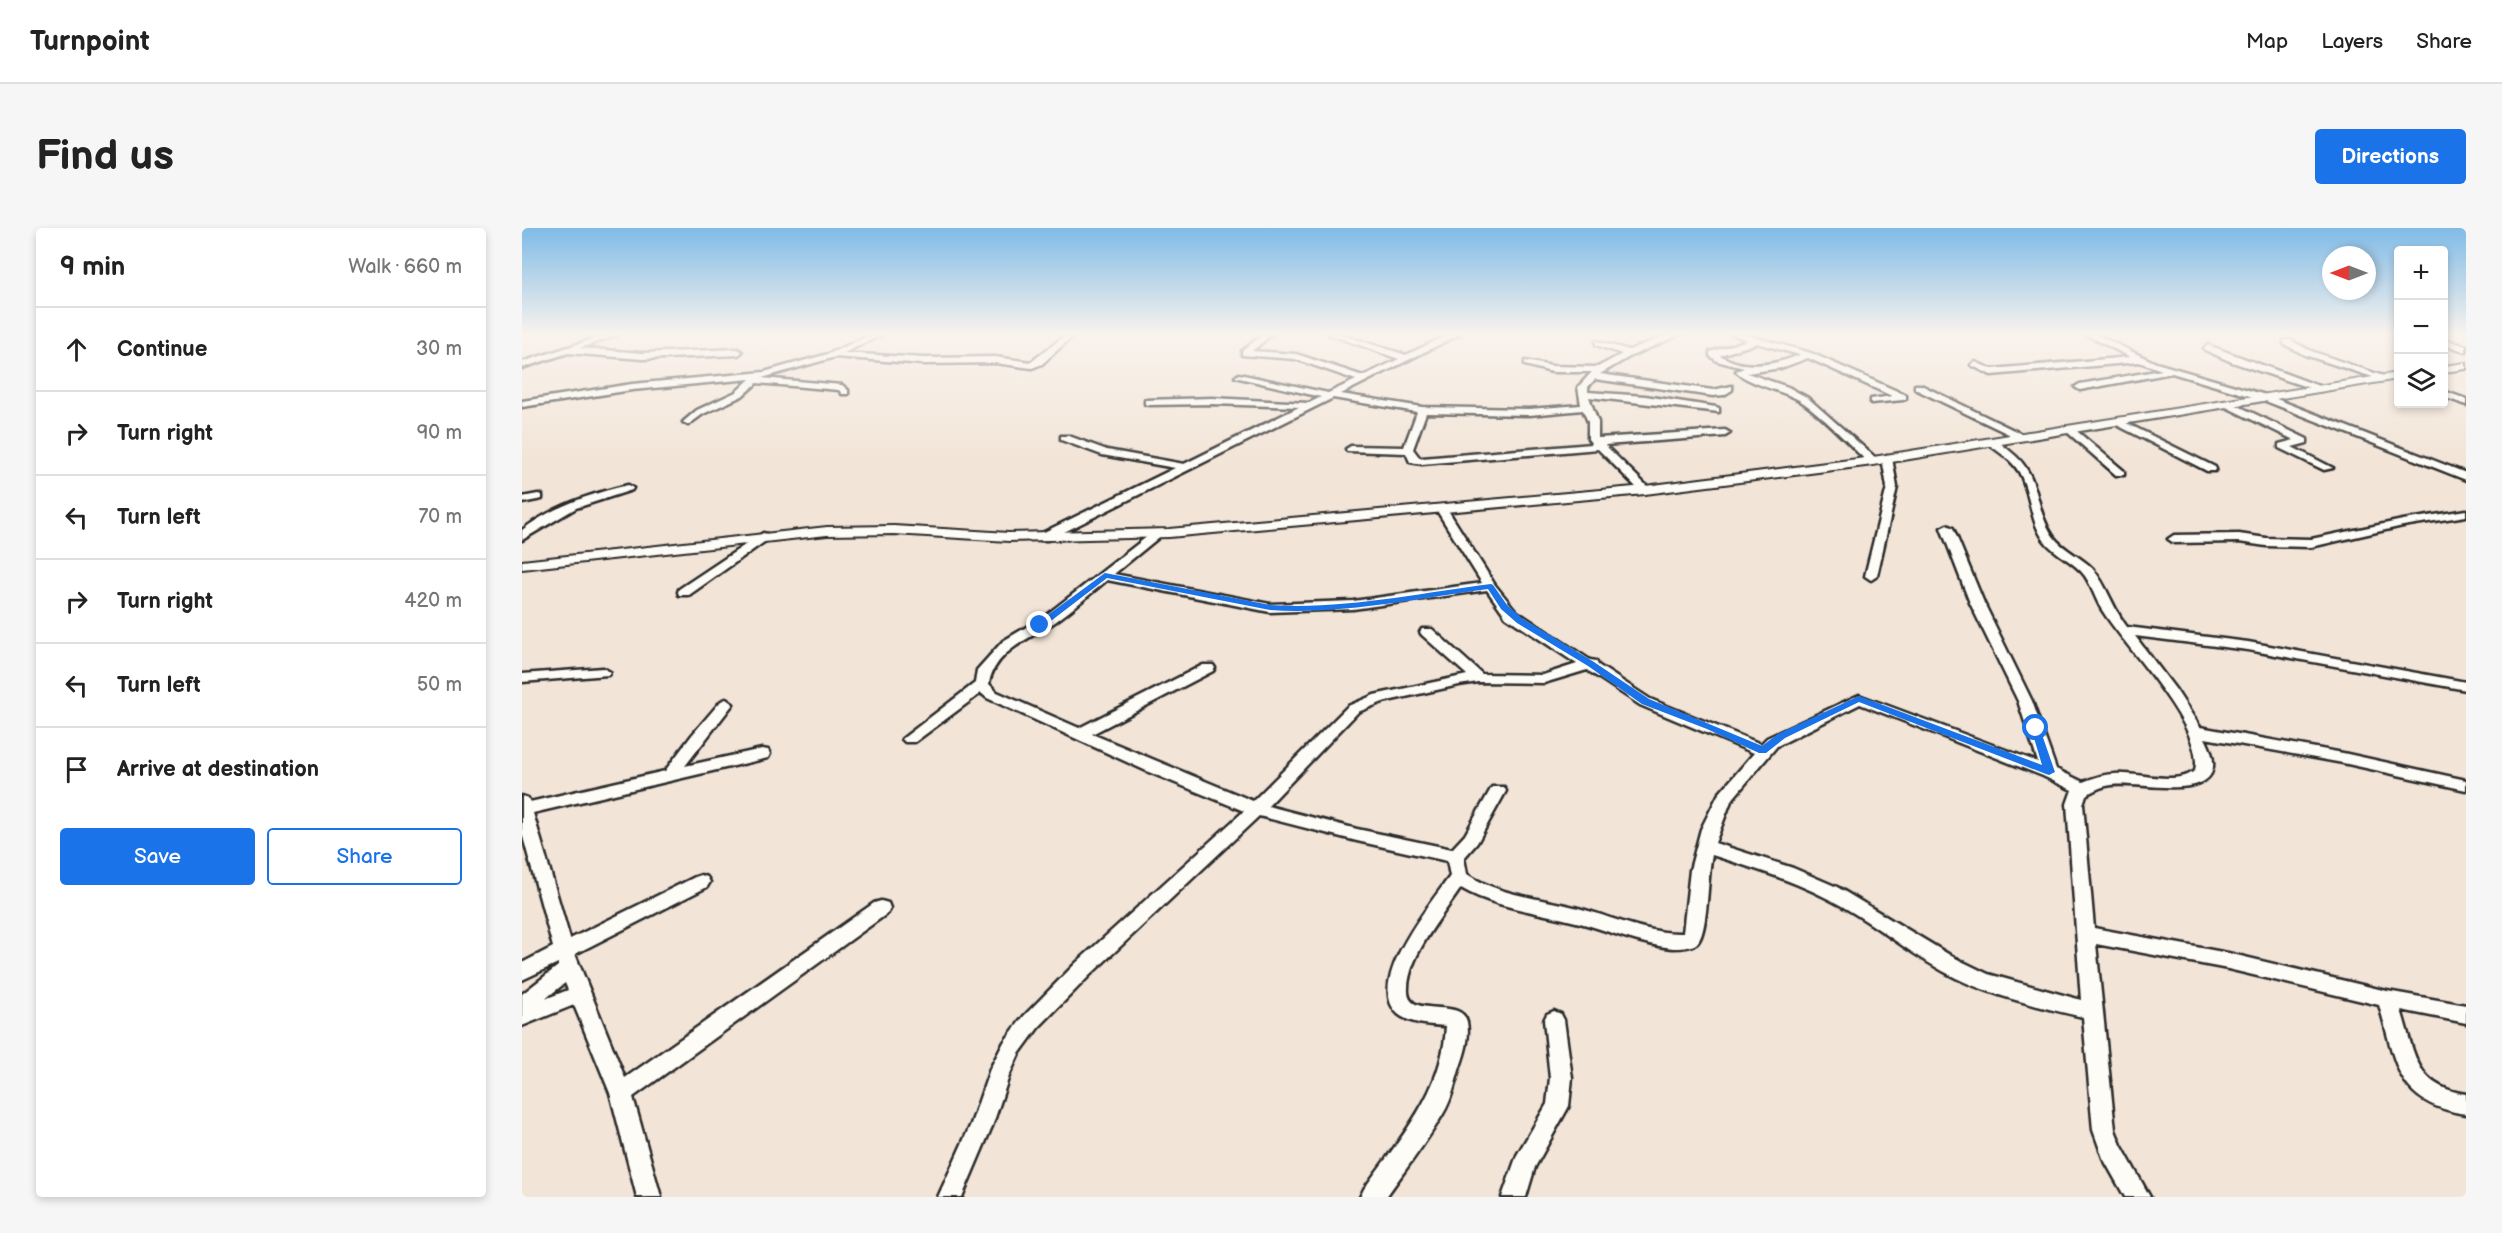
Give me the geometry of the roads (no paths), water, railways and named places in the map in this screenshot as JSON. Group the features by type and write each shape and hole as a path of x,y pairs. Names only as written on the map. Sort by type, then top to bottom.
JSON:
{"street":[{"path":"522,404 632,387 739,379"},
{"path":"688,422 700,412 739,394 755,379"},
{"path":"766,379 842,388 844,392"},
{"path":"1250,379 1422,410 1529,412 1586,407"},
{"path":"1044,537 1363,379"},
{"path":"1590,379 1586,382 1583,394 1593,422 1592,435 1645,490"},
{"path":"1635,379 1718,393 1729,388"},
{"path":"1756,379 1785,389 1805,400 1880,460 1892,487 1871,576"},
{"path":"1863,379 1903,397 1874,402"},
{"path":"2080,387 2125,379"},
{"path":"2201,379 2266,398 2466,477"},
{"path":"2295,379 2322,388"},
{"path":"522,565 827,531 859,530 1044,537 1157,534 1645,490 1880,460 2379,379"},
{"path":"1918,387 2023,436"},
{"path":"1583,394 1634,398 1716,410"},
{"path":"2448,395 2466,402"},
{"path":"1148,402 1212,401 1310,405"},
{"path":"2227,404 2303,441 2283,446 2328,468"},
{"path":"1408,450 1422,410"},
{"path":"2118,422 2211,470"},
{"path":"2069,429 2120,473"},
{"path":"1352,449 1408,450 1413,453 1414,460 1422,461 1725,433"},
{"path":"1065,438 1092,449 1185,467"},
{"path":"1992,442 2024,471 2045,534 2057,548 2088,572 2122,630 2188,717 2204,751 2206,766 2202,775 2192,780 2178,782 2115,779 2098,782 2079,792 2075,804 2104,1130 2111,1150 2138,1197"},
{"path":"522,537 536,525 565,509 599,495 628,488"},
{"path":"522,500 538,497"},
{"path":"1442,509 1511,614 1591,664 1645,702 1711,727 1763,751"},
{"path":"2174,539 2239,538 2266,542 2311,543 2403,523 2466,513"},
{"path":"1947,528 1977,603 2025,701 2049,772"},
{"path":"910,739 982,685 984,670 1008,644 1050,619 1157,534"},
{"path":"684,592 763,537"},
{"path":"1105,576 1262,606 1291,609 1328,607 1491,586"},
{"path":"2122,630 2248,646 2466,686"},
{"path":"1427,632 1478,678"},
{"path":"950,1197 982,1124 998,1076 1011,1048 1031,1022 1083,969 1256,809 1353,710 1379,698 1478,678 1544,679 1591,664"},
{"path":"1080,734 1208,668"},
{"path":"522,678 603,672"},
{"path":"982,685 992,695 1157,769 1256,809 1334,830 1443,852 1457,867 1467,883 1513,899 1670,939 1685,940 1692,936 1694,931 1699,870 1710,829 1724,799 1763,751 1782,736 1859,699 2049,772 2083,789"},
{"path":"670,776 697,738 726,704"},
{"path":"2195,731 2343,758 2466,784"},
{"path":"649,1197 621,1093 579,994 527,841 523,806 670,776 762,754"},
{"path":"1372,1197 1436,1106 1456,1049 1457,1022 1452,1018 1417,1013 1405,1008 1398,1000 1396,991 1402,966 1498,791"},
{"path":"1705,846 1813,883 1875,915 1947,964 1981,979 2017,992 2093,1011"},
{"path":"522,1005 568,960 701,882"},
{"path":"621,1093 881,908"},
{"path":"2085,934 2228,961 2387,999 2466,1014"},
{"path":"522,972 568,960"},
{"path":"522,1017 579,994"},
{"path":"2387,999 2412,1076 2418,1085 2438,1099 2466,1104"},
{"path":"1514,1197 1526,1163 1558,1106 1561,1078 1554,1020"}]}
